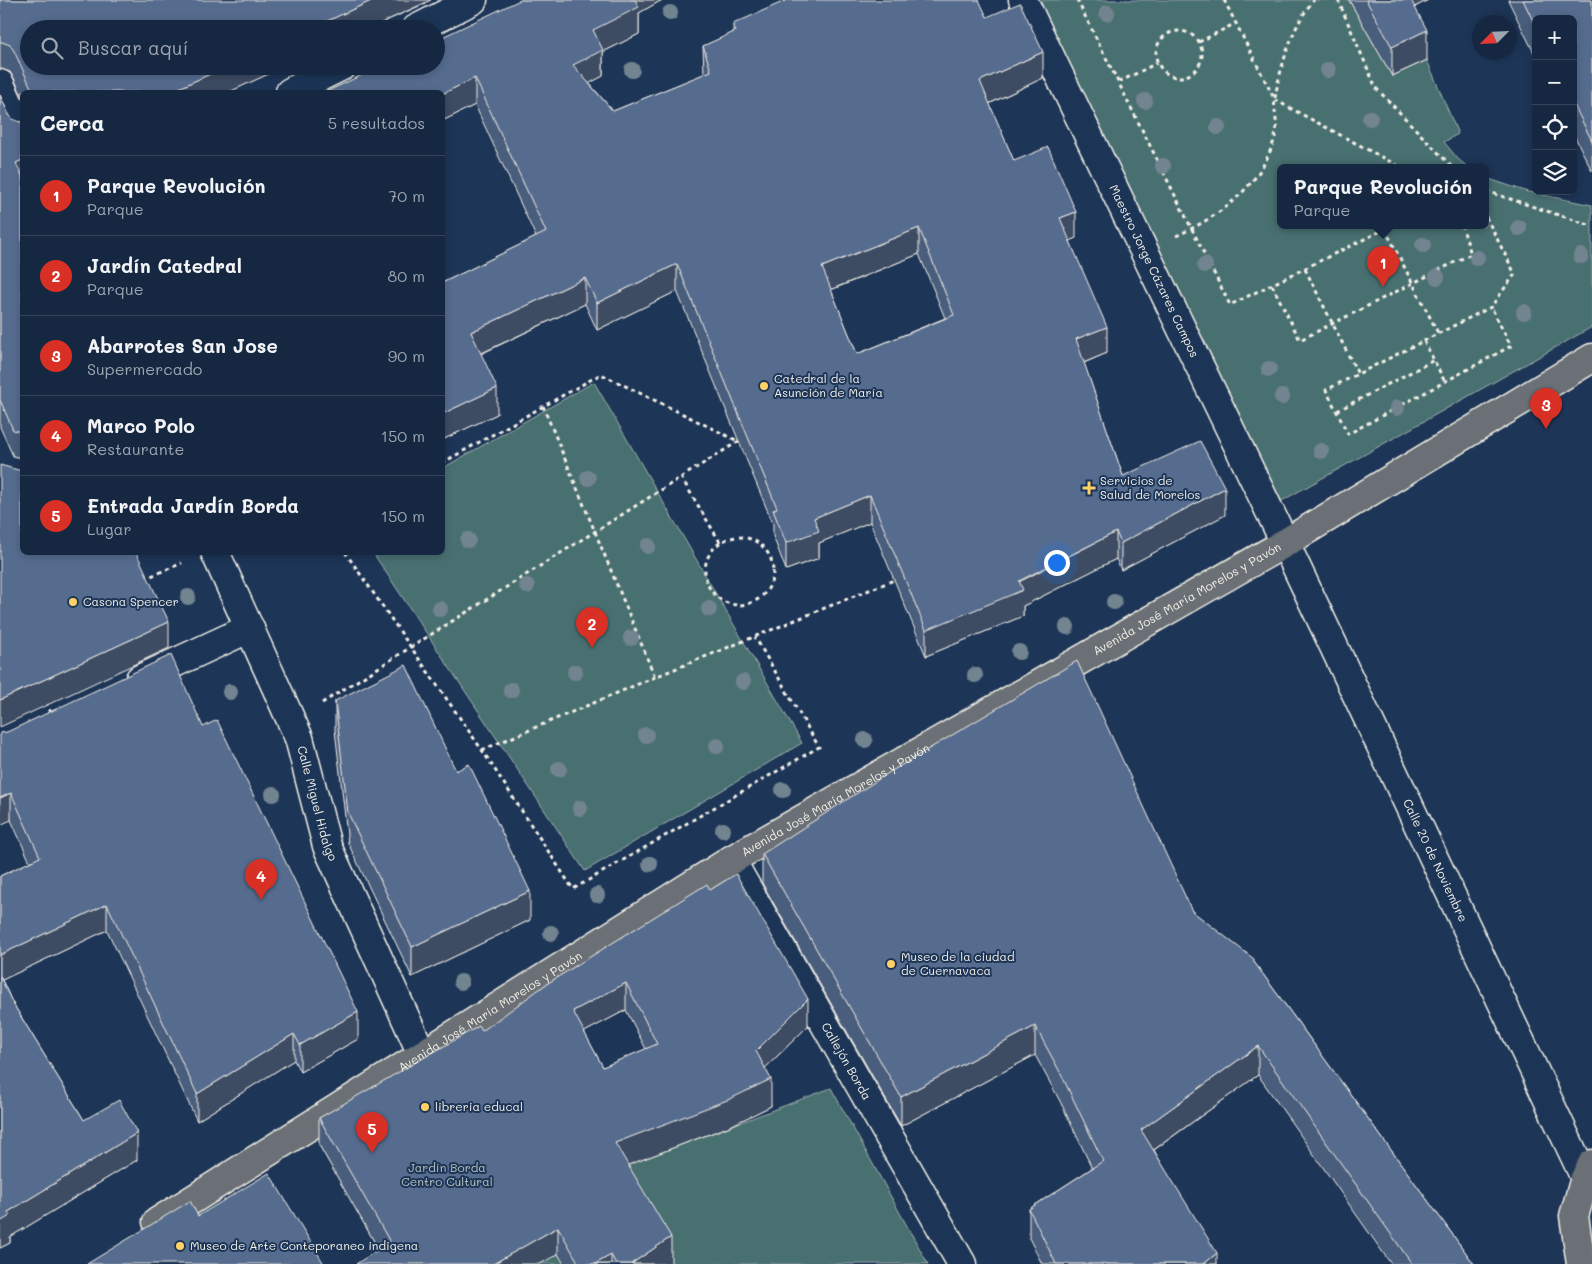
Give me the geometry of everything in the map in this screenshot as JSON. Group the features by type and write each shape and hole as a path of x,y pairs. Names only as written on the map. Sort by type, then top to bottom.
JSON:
{"main road":[{"name":"Avenida José María Morelos y Pavón","path":"140,1233 731,860 1285,543 1592,358"},
{"path":"1581,1264 1574,1216 1588,1171"}],"street":[{"path":"434,20 473,0"},
{"name":"Maestro Jorge Cázares Campos","path":"1023,0 1285,543"},
{"path":"294,90 324,75"},
{"path":"0,84 20,129"},
{"name":"Calle 20 de Noviembre","path":"1285,543 1588,1171"},
{"name":"Calle Miguel Hidalgo","path":"217,555 299,738 328,846 422,1054"},
{"path":"116,690 250,628"},
{"name":"Callejón Borda","path":"731,860 962,1264"}],"path":[{"path":"1077,0 1230,305 1384,229 1438,333"},
{"path":"1224,0 1274,100 1394,164"},
{"path":"1144,251 1192,229 1219,214 1242,194 1265,162 1276,131 1274,100 1294,30 1314,0"},
{"path":"1338,0 1376,88 1449,164"},
{"path":"1199,42 1236,23"},
{"path":"1180,30 1194,36 1199,42 1202,57 1200,64 1189,75 1174,77 1157,63 1156,48 1165,35 1180,30"},
{"path":"1118,82 1157,63"},
{"path":"1489,192 1592,226"},
{"path":"1489,223 1515,274 1491,307 1326,390 1348,434 1511,346 1491,307"},
{"path":"1272,285 1300,340 1471,254 1463,229"},
{"path":"1305,269 1358,374"},
{"path":"1424,341 1446,382"},
{"path":"1337,411 1434,360"},
{"path":"322,703 739,441 601,374 445,461"},
{"path":"543,406 654,677"},
{"path":"681,477 720,542"},
{"path":"742,537 753,540 769,554 773,565 773,577 769,587 762,596 753,602 742,605 731,604 720,599 712,592 707,582 705,571 707,560 712,550 720,542 742,537"},
{"path":"348,555 482,750 572,889 818,747 755,637"},
{"path":"135,582 188,560"},
{"path":"482,750 654,677 894,580"},
{"path":"42,695 53,718"}],"green space":[{"path":"1034,0 1349,0 1392,76 1427,60 1458,134 1444,142 1464,164 1277,164 1277,229 1489,229 1489,179 1532,193 1532,195 1543,195 1592,205 1592,327 1278,503"},
{"path":"594,382 802,743 585,871 374,555 445,555 445,467"},
{"name":"Jardín Borda Centro Cultural","path":"479,1053 623,1167 831,1088 928,1264 387,1264 319,1145"}],"building":[{"path":"0,0 373,0 330,20 20,20 20,64 10,45 0,42"},
{"path":"520,0 635,0 639,7 593,30 603,50 573,65 613,111 711,71 703,46 736,31 733,24 787,0 979,0 987,17 1020,3 1043,52 980,81 1014,161 1048,147 1076,212 1060,218 1107,327 1076,339 1123,476 1200,441 1225,488 1121,543 1116,532 1019,581 1023,590 926,630 870,495 814,518 819,531 786,543 773,510 777,508 677,264 597,303 585,278 471,332 497,388 445,413 445,282 546,232 475,78 445,93 445,90 330,90 362,75 445,75 445,36","holes":["919,228 954,315 857,354 822,267"]},
{"path":"1366,0 1411,0 1427,30 1392,47"},
{"path":"1523,0 1592,0 1592,141 1577,111 1577,15 1532,15 1532,19"},
{"path":"25,75 208,75 174,90 32,90"},
{"path":"0,95 12,119 20,122 20,161 16,163 20,172 20,432 13,430 0,400"},
{"name":"Casona Spencer","path":"0,465 20,470 20,555 137,555 169,622 0,700"},
{"path":"171,655 203,727 217,720 358,1012 300,1045 294,1034 197,1094 107,904 0,955 0,876 40,857 11,793 0,798 0,733 7,732"},
{"path":"1077,661 1192,911 1254,959 1254,962 1474,1264 1412,1264 1258,1046 1141,1130 1217,1253 1204,1264 1056,1264 1029,1209 1103,1161 1061,1074 1035,1026 901,1097 762,854 890,772"},
{"path":"406,665 456,771 469,764 530,891 412,947 348,813 335,701"},
{"path":"736,874 808,999 756,1051 771,1079 730,1099 615,1143 671,1237 631,1264 616,1264 611,1255 595,1264 579,1264 558,1227 493,1264 356,1264 390,1242 319,1118 479,1026 482,1031 545,985 707,884 710,890","holes":["626,983 657,1044 603,1067 573,1011"]},
{"path":"0,976 12,1002 84,1120 119,1100 137,1133 8,1212 10,1216 0,1222"},
{"path":"269,1173 324,1264 87,1264 190,1201 198,1216"}],"place":[{"name":"Parque Revolución","path":"1383,287"},
{"name":"Catedral de la Asunción de María","path":"764,386"},
{"name":"Abarrotes San Jose","path":"1546,429"},
{"name":"Servicios de Salud de Morelos","path":"1089,488"},
{"name":"Casona Spencer","path":"73,602"},
{"name":"Jardín Catedral","path":"592,648"},
{"name":"Marco Polo","path":"261,900"},
{"name":"Museo de la ciudad de Cuernavaca","path":"891,964"},
{"name":"libreria educal","path":"425,1107"},
{"name":"Entrada Jardín Borda","path":"372,1153"},
{"name":"Museo de Arte Conteporaneo indigena","path":"180,1246"}]}
